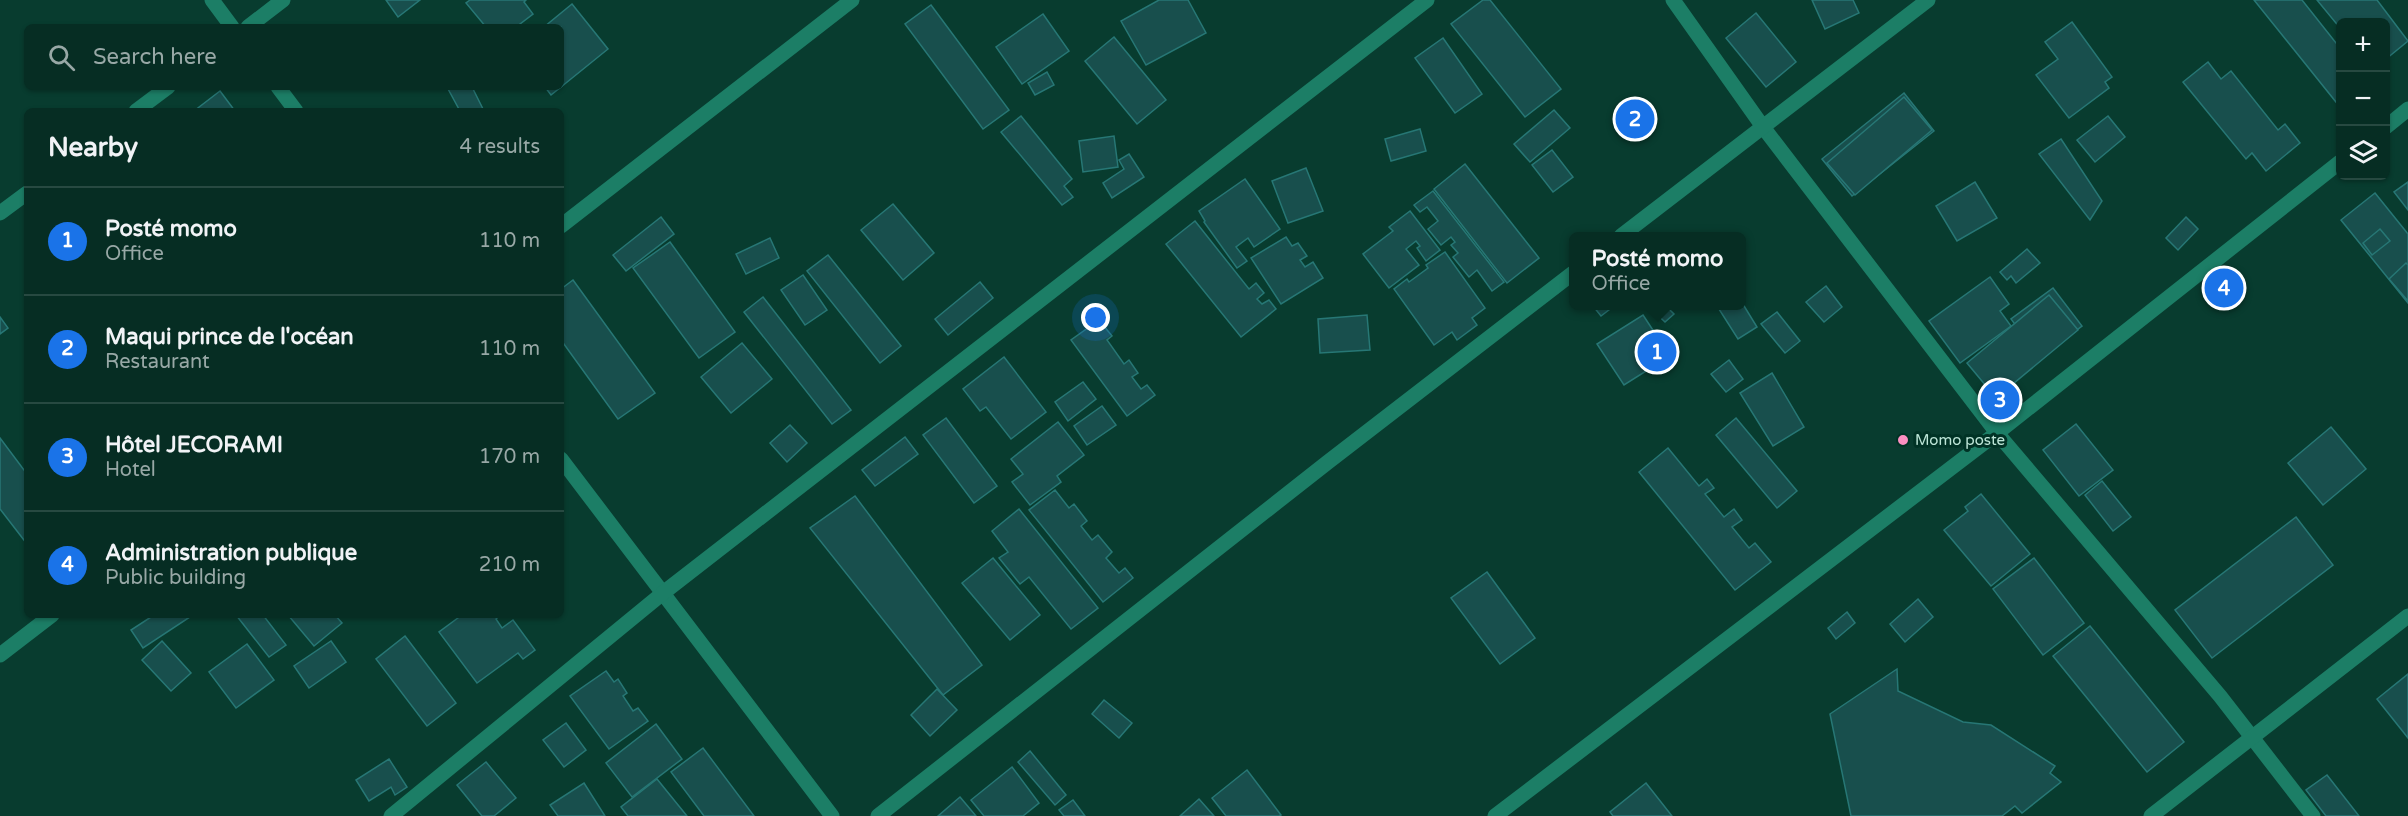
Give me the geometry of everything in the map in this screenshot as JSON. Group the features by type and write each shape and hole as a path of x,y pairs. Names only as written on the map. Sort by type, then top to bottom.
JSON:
{"street":[{"path":"212,0 230,24"},
{"path":"252,24 283,0"},
{"path":"564,224 852,0"},
{"path":"390,816 663,593 1427,0"},
{"path":"1673,0 1763,127 1997,433 2220,696 2313,816"},
{"path":"1627,232 1928,0"},
{"path":"140,108 164,90"},
{"path":"280,90 294,108"},
{"path":"2386,126 2408,109"},
{"path":"1495,816 1997,433 2336,165"},
{"path":"0,213 24,195"},
{"path":"878,816 1318,469 1569,276"},
{"path":"564,463 832,816"},
{"path":"2151,816 2408,616"},
{"path":"0,655 48,618"}],"building":[{"path":"386,0 420,0 398,17"},
{"path":"470,0 526,0 524,2 533,14 520,24 484,24 466,3"},
{"path":"1159,0 1188,0 1206,33 1146,65 1121,21"},
{"path":"1483,0 1490,0 1561,89 1525,117 1451,24"},
{"path":"1812,0 1853,0 1859,13 1825,29"},
{"path":"2254,0 2302,0 2336,43 2336,102"},
{"path":"2317,0 2377,0 2408,41 2390,56 2390,18 2336,18 2336,23"},
{"path":"572,4 608,49 564,85 564,24 548,24"},
{"path":"931,5 1009,110 983,129 905,24"},
{"path":"1756,13 1796,62 1766,87 1726,38"},
{"path":"1043,14 1069,51 1022,84 996,47"},
{"path":"2072,22 2112,77 2105,82 2109,88 2069,118 2036,75 2058,59 2045,42"},
{"path":"1114,37 1166,100 1137,124 1085,61"},
{"path":"1443,38 1482,94 1455,113 1415,58"},
{"path":"2208,62 2221,79 2231,71 2278,130 2285,124 2300,143 2266,171 2252,153 2246,159 2183,82"},
{"path":"1047,72 1054,85 1035,95 1028,83"},
{"path":"449,90 474,90 482,108 458,108"},
{"path":"547,90 557,90 551,95"},
{"path":"220,91 233,108 198,108"},
{"path":"1904,93 1934,131 1852,196 1822,159"},
{"path":"1904,97 1932,130 1855,195 1827,163"},
{"path":"1554,110 1570,128 1530,162 1514,144"},
{"path":"1021,116 1072,179 1064,186 1073,197 1062,205 1001,132"},
{"path":"2108,116 2125,137 2095,162 2077,140"},
{"path":"1420,129 1426,151 1391,161 1385,139"},
{"path":"1114,136 1118,167 1083,172 1079,141"},
{"path":"2061,139 2102,201 2090,220 2039,154"},
{"path":"1552,150 1573,177 1553,192 1532,165"},
{"path":"1129,154 1144,177 1112,198 1103,183 1124,169 1119,160"},
{"path":"1465,164 1539,258 1507,283 1434,189"},
{"path":"1306,168 1323,211 1288,223 1272,181"},
{"path":"1245,179 1280,229 1254,247 1248,238 1236,247 1247,261 1237,268 1204,222 1199,211"},
{"path":"1975,182 1997,218 1957,241 1936,206"},
{"path":"2408,182 2408,210 2394,192"},
{"path":"1433,191 1504,282 1492,291 1477,270 1469,277 1453,257 1458,253 1451,245 1455,242 1451,237 1441,245 1428,229 1438,221 1427,207 1420,212 1414,205"},
{"path":"2375,193 2408,234 2408,303 2341,220"},
{"path":"893,204 934,253 903,280 861,230"},
{"path":"1410,211 1440,250 1426,261 1417,248 1420,246 1416,241 1406,249 1419,265 1389,288 1363,254 1393,231 1389,227"},
{"path":"661,217 674,234 626,271 613,255"},
{"path":"2186,217 2198,229 2178,250 2166,238"},
{"path":"1195,221 1249,289 1256,283 1264,293 1257,299 1262,304 1269,300 1276,309 1241,337 1166,244"},
{"path":"2380,229 2390,241 2372,255 2363,243"},
{"path":"1286,237 1292,246 1298,243 1307,256 1300,260 1305,267 1313,262 1323,278 1281,304 1251,258"},
{"path":"770,238 779,258 746,274 736,254"},
{"path":"670,242 735,332 699,358 633,268"},
{"path":"2027,249 2040,263 2016,283 2011,276 2007,280 2000,272"},
{"path":"1445,252 1485,308 1472,318 1477,325 1457,340 1452,332 1434,345 1394,289 1407,279 1409,282 1428,268 1426,265"},
{"path":"828,255 901,346 880,363 807,271"},
{"path":"2406,263 2408,265 2408,301 2389,279"},
{"path":"803,275 827,310 805,325 781,290"},
{"path":"1990,277 2009,304 2000,311 2011,326 1960,363 1929,321"},
{"path":"573,280 655,393 618,419 564,344 564,287"},
{"path":"980,282 993,298 948,335 935,319"},
{"path":"1826,286 1842,307 1824,322 1806,302"},
{"path":"2053,288 2082,326 2003,386 1987,365 2015,344 2008,334 2017,327 2011,319"},
{"path":"2049,295 2078,330 1996,398 1967,363"},
{"path":"763,297 851,410 832,424 744,312"},
{"path":"1746,309 1757,327 1738,339 1720,310"},
{"path":"1596,310 1609,310 1601,316"},
{"path":"1652,310 1670,310 1674,314 1665,322"},
{"path":"1777,312 1800,341 1785,353 1761,324"},
{"path":"1367,315 1370,350 1320,353 1318,319"},
{"path":"1643,315 1670,356 1624,385 1597,344"},
{"path":"0,317 8,328 0,334"},
{"path":"1099,320 1112,336 1107,340 1124,364 1129,360 1138,373 1132,377 1141,389 1147,385 1155,395 1127,416 1071,340"},
{"path":"742,343 772,379 731,413 701,377"},
{"path":"1004,357 1046,412 1011,439 986,407 980,411 963,389"},
{"path":"1729,360 1743,379 1726,392 1711,374"},
{"path":"1772,373 1804,427 1773,446 1740,393"},
{"path":"1083,382 1096,399 1068,421 1055,402"},
{"path":"1102,406 1116,425 1087,445 1074,426"},
{"path":"946,418 997,486 974,503 923,435"},
{"path":"1736,418 1797,491 1777,508 1716,435"},
{"path":"1058,422 1084,455 1057,476 1061,482 1030,505 1012,482 1023,474 1011,459"},
{"path":"2076,424 2113,470 2079,496 2043,450"},
{"path":"790,425 807,443 787,462 770,443"},
{"path":"2331,427 2366,469 2323,505 2288,463"},
{"path":"905,437 918,454 875,486 862,470"},
{"path":"0,438 24,470 24,540 0,509"},
{"path":"1668,448 1699,486 1707,479 1714,488 1705,494 1724,517 1734,509 1742,520 1732,527 1749,548 1755,543 1771,562 1735,590 1639,472"},
{"path":"2102,481 2131,517 2113,531 2085,495"},
{"path":"1055,490 1069,508 1074,504 1087,521 1081,526 1092,540 1098,535 1112,552 1106,558 1119,573 1125,568 1133,578 1103,602 1029,510"},
{"path":"1981,494 2030,554 1991,586 1944,530 1968,511 1965,507"},
{"path":"855,496 982,665 943,695 810,528"},
{"path":"1019,509 1098,608 1071,629 1029,577 1020,584 999,558 1008,552 992,531"},
{"path":"2296,517 2333,565 2212,658 2175,610"},
{"path":"993,558 1040,615 1010,640 962,583"},
{"path":"2034,558 2084,623 2043,655 1993,589"},
{"path":"1487,572 1535,638 1500,664 1451,598"},
{"path":"1918,599 1933,617 1905,642 1890,624"},
{"path":"1847,612 1855,623 1836,639 1828,628"},
{"path":"149,618 188,618 143,648 131,630"},
{"path":"238,618 265,618 286,645 269,657"},
{"path":"291,618 338,618 342,623 314,646"},
{"path":"458,618 497,618 502,628 513,620 535,650 523,659 518,653 477,683 439,632"},
{"path":"2090,626 2184,742 2147,772 2053,656"},
{"path":"405,636 456,703 427,726 376,659"},
{"path":"162,641 191,673 171,691 142,660"},
{"path":"331,641 346,662 309,688 294,666"},
{"path":"247,644 274,680 236,708 209,672"},
{"path":"1897,669 1898,691 1963,722 1991,725 2055,766 2050,773 2061,782 2022,813 2015,806 2002,816 1851,816 1830,714"},
{"path":"606,671 614,682 618,679 627,693 623,696 633,711 638,708 648,721 609,749 570,696"},
{"path":"2408,674 2408,738 2377,699"},
{"path":"937,689 957,710 930,736 911,715"},
{"path":"1104,700 1132,723 1119,738 1092,714"},
{"path":"566,723 586,750 564,767 543,740"},
{"path":"656,724 682,759 632,797 606,763"},
{"path":"703,748 754,816 704,816 671,772"},
{"path":"1030,751 1066,795 1055,805 1018,762"},
{"path":"389,759 407,787 395,795 391,787 369,801 356,780"},
{"path":"486,762 516,798 494,816 482,816 457,785"},
{"path":"1012,767 1039,803 1023,816 984,816 971,800"},
{"path":"1247,770 1281,815 1226,816 1212,798"},
{"path":"2327,775 2359,816 2326,816 2306,790"},
{"path":"657,779 687,816 628,816 621,807"},
{"path":"584,783 605,816 558,816 550,805"},
{"path":"1646,783 1672,816 1613,816 1610,812"},
{"path":"960,797 976,816 938,816"},
{"path":"1199,799 1214,816 1180,816"},
{"path":"1073,800 1085,816 1064,816 1059,810"}],"place":[{"name":"Maqui prince de l'océan","path":"1635,119"},
{"name":"Administration publique","path":"2224,288"},
{"name":"Posté momo","path":"1657,352"},
{"name":"Hôtel JECORAMI","path":"2000,400"},
{"name":"Momo poste","path":"1903,440"}]}
